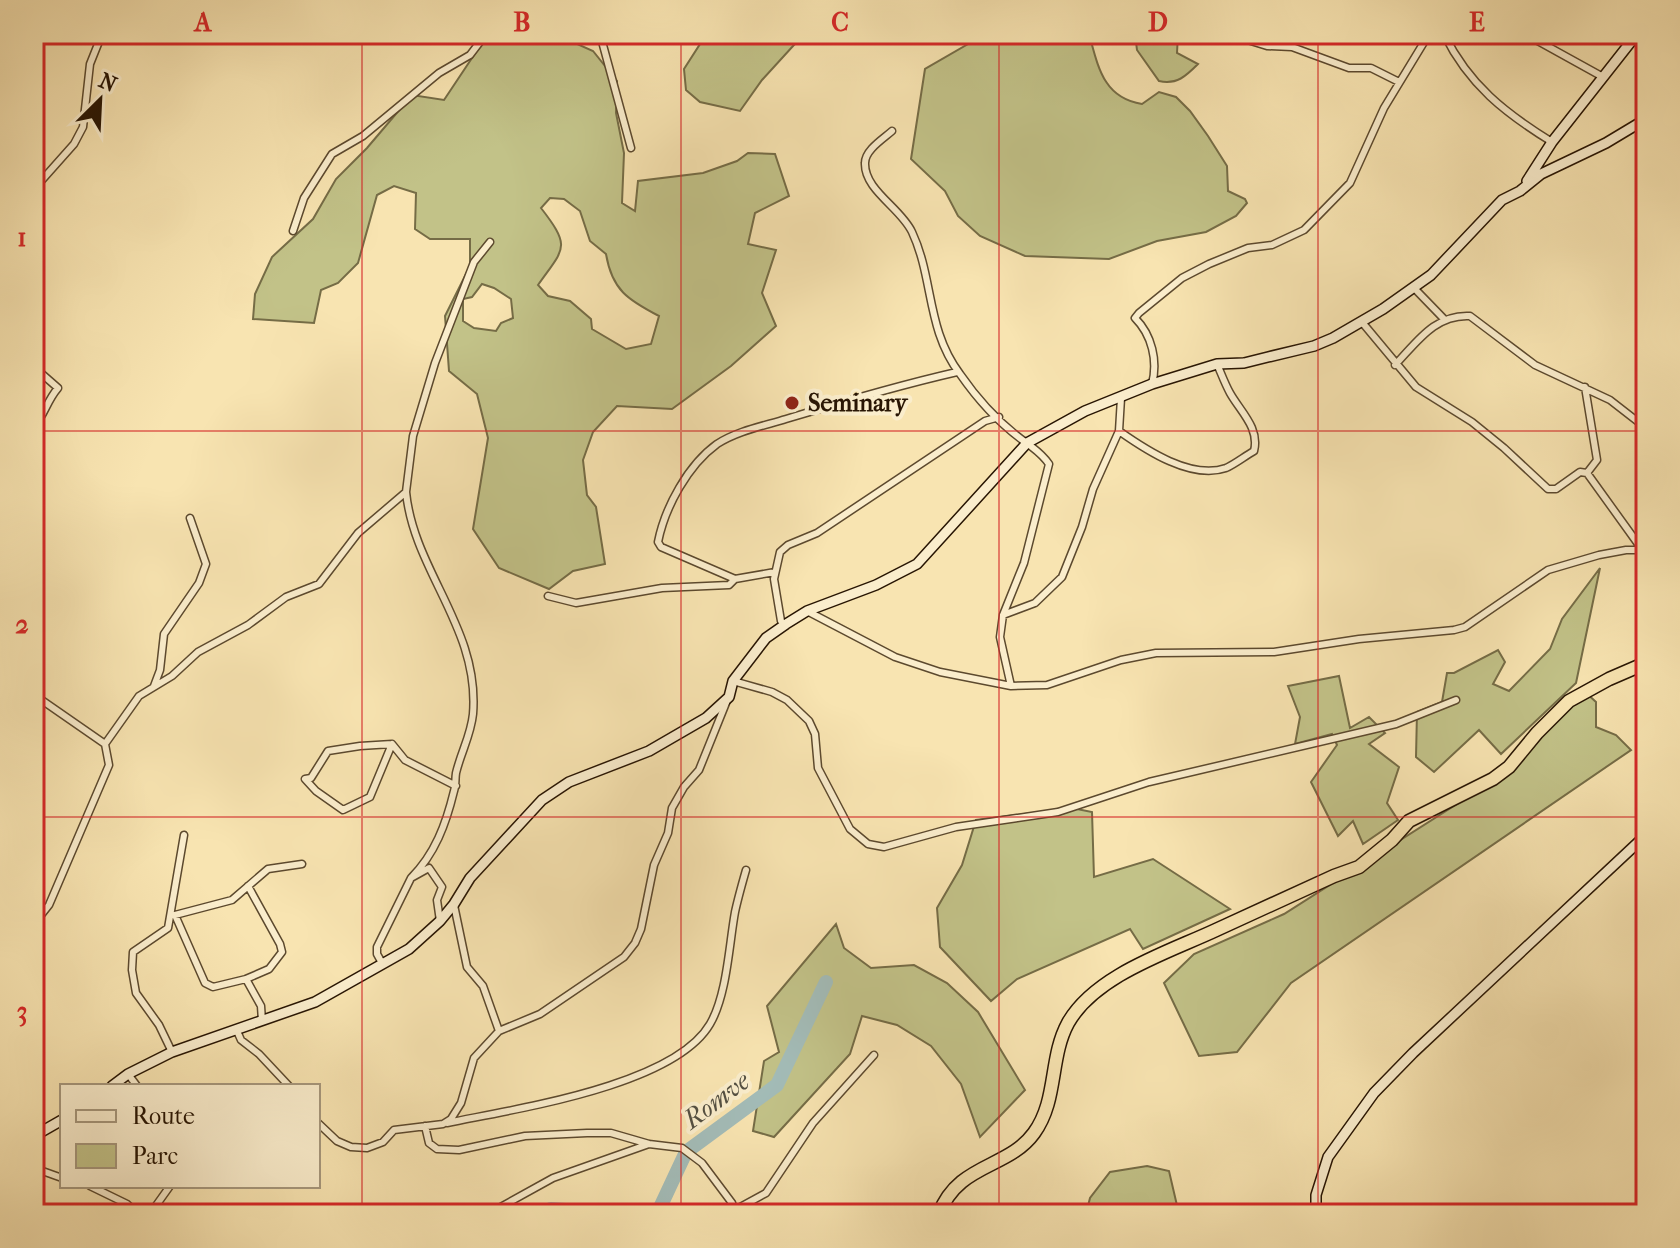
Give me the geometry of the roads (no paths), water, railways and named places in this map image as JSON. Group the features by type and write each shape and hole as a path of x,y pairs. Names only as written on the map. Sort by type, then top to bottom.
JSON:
{"highway":[{"path":"939,1214 952,1191 971,1173 1023,1146 1036,1132 1051,1099 1055,1060 1068,1023 1094,993 1126,971 1359,867 1392,840 1409,821 1493,779 1509,767 1569,701 1646,663"}],"main road":[{"path":"1520,191 1552,142 1637,34"},
{"path":"115,1084 172,1052 315,1002 409,949 440,921 470,878 542,800 569,782 622,763 706,718 729,697 733,681 766,638 786,624 807,611 876,585 917,564 1027,443 1085,411 1152,384 1217,364 1244,363 1314,346 1414,288 1445,262 1502,200 1520,191 1541,174 1606,143 1646,119"},
{"path":"1316,1214 1316,1195 1328,1157 1374,1093 1646,835"},
{"path":"34,1136 60,1121"}],"street":[{"path":"34,189 74,144 83,127 90,64 102,34"},
{"path":"293,231 304,198 332,154 363,136 439,73 470,55 486,34"},
{"path":"600,34 631,148"},
{"path":"1228,34 1267,46 1292,47 1349,68 1371,68 1399,82"},
{"path":"1152,384 1156,371 1153,352 1144,327 1135,318 1182,278 1248,248 1272,245 1304,230 1350,183 1384,108 1429,34"},
{"path":"1444,34 1481,90 1511,117 1552,142"},
{"path":"1525,34 1603,77"},
{"path":"892,131 866,156 864,165 867,177 910,228 923,260 935,327 957,372 981,400 1027,443 1040,451 1049,464 1024,563 1003,615 1000,637 1011,686"},
{"path":"382,963 377,947 411,878 425,864 440,837 456,786 456,773 468,742 473,712 462,634 417,543 406,492 413,436 435,363 474,262 490,242"},
{"path":"1414,288 1444,319"},
{"path":"1395,365 1434,324 1444,319 1470,316 1535,365 1618,405 1646,428"},
{"path":"807,611 895,657 940,672 1011,686 1047,685 1121,660 1156,653 1274,652 1359,639 1454,630 1465,627 1548,570 1599,555 1644,549 1587,473 1580,472 1556,489 1548,489 1472,422 1416,387 1361,321"},
{"path":"1119,431 1145,450 1174,464 1203,469 1225,468 1254,451 1255,441 1249,420 1229,393 1217,364"},
{"path":"34,367 58,388 46,401 41,419 34,426"},
{"path":"775,572 735,579 661,547 658,542 677,493 692,468 717,444 742,432 957,372"},
{"path":"1585,387 1597,460 1587,473"},
{"path":"1003,615 1035,603 1062,577 1093,489 1119,431 1121,398"},
{"path":"786,624 781,621 775,572 780,552 788,545 817,533 985,421 999,417"},
{"path":"105,744 139,696 172,676 198,652 248,625 286,597 319,584 358,533 406,492"},
{"path":"153,687 160,670 164,634 199,583 206,564 190,518"},
{"path":"548,596 576,603 662,588 729,585 735,579"},
{"path":"733,681 772,692 787,700 809,721 815,734 818,768 850,829 868,844 884,847 956,827 1058,812 1149,782 1396,724 1456,700"},
{"path":"443,1124 451,1119 461,1103 474,1058 499,1031 540,1014 624,957 635,943 654,865 668,833 672,808 699,770 729,697"},
{"path":"34,700 43,701 105,744 109,765 49,905 34,924"},
{"path":"392,744 405,760 456,786"},
{"path":"392,744 370,797 346,809 338,808 305,779 311,778 328,751 392,744"},
{"path":"168,928 184,835"},
{"path":"172,1052 159,1025 136,993 133,952 168,928 175,915 232,900 268,869 302,864"},
{"path":"411,878 429,868 438,878 442,887 437,900 440,921"},
{"path":"320,1125 337,1141 351,1147 367,1148 383,1142 394,1130 443,1124 563,1098 668,1062 710,1025 722,989 735,912 746,870"},
{"path":"175,915 208,986 246,979 269,969 282,952 248,886"},
{"path":"454,904 467,967 483,986 499,1031"},
{"path":"246,979 261,1006 262,1021"},
{"path":"237,1031 241,1040 287,1084"},
{"path":"425,1126 429,1143 437,1149 459,1150 525,1136 587,1133 611,1133 649,1144 682,1148 696,1156 736,1212 766,1193 813,1123 874,1055"},
{"path":"128,1074 136,1084"},
{"path":"488,1214 553,1178 649,1144"},
{"path":"34,1168 60,1177"},
{"path":"94,1188 127,1204 138,1214"},
{"path":"150,1214 169,1188"}],"waterway":[{"name":"Romve","path":"657,1214 686,1152 777,1085 826,982"},
{"name":"Romve","path":"548,1214 551,1209 624,1214"}],"place":[{"name":"Seminary","path":"792,403"}]}
